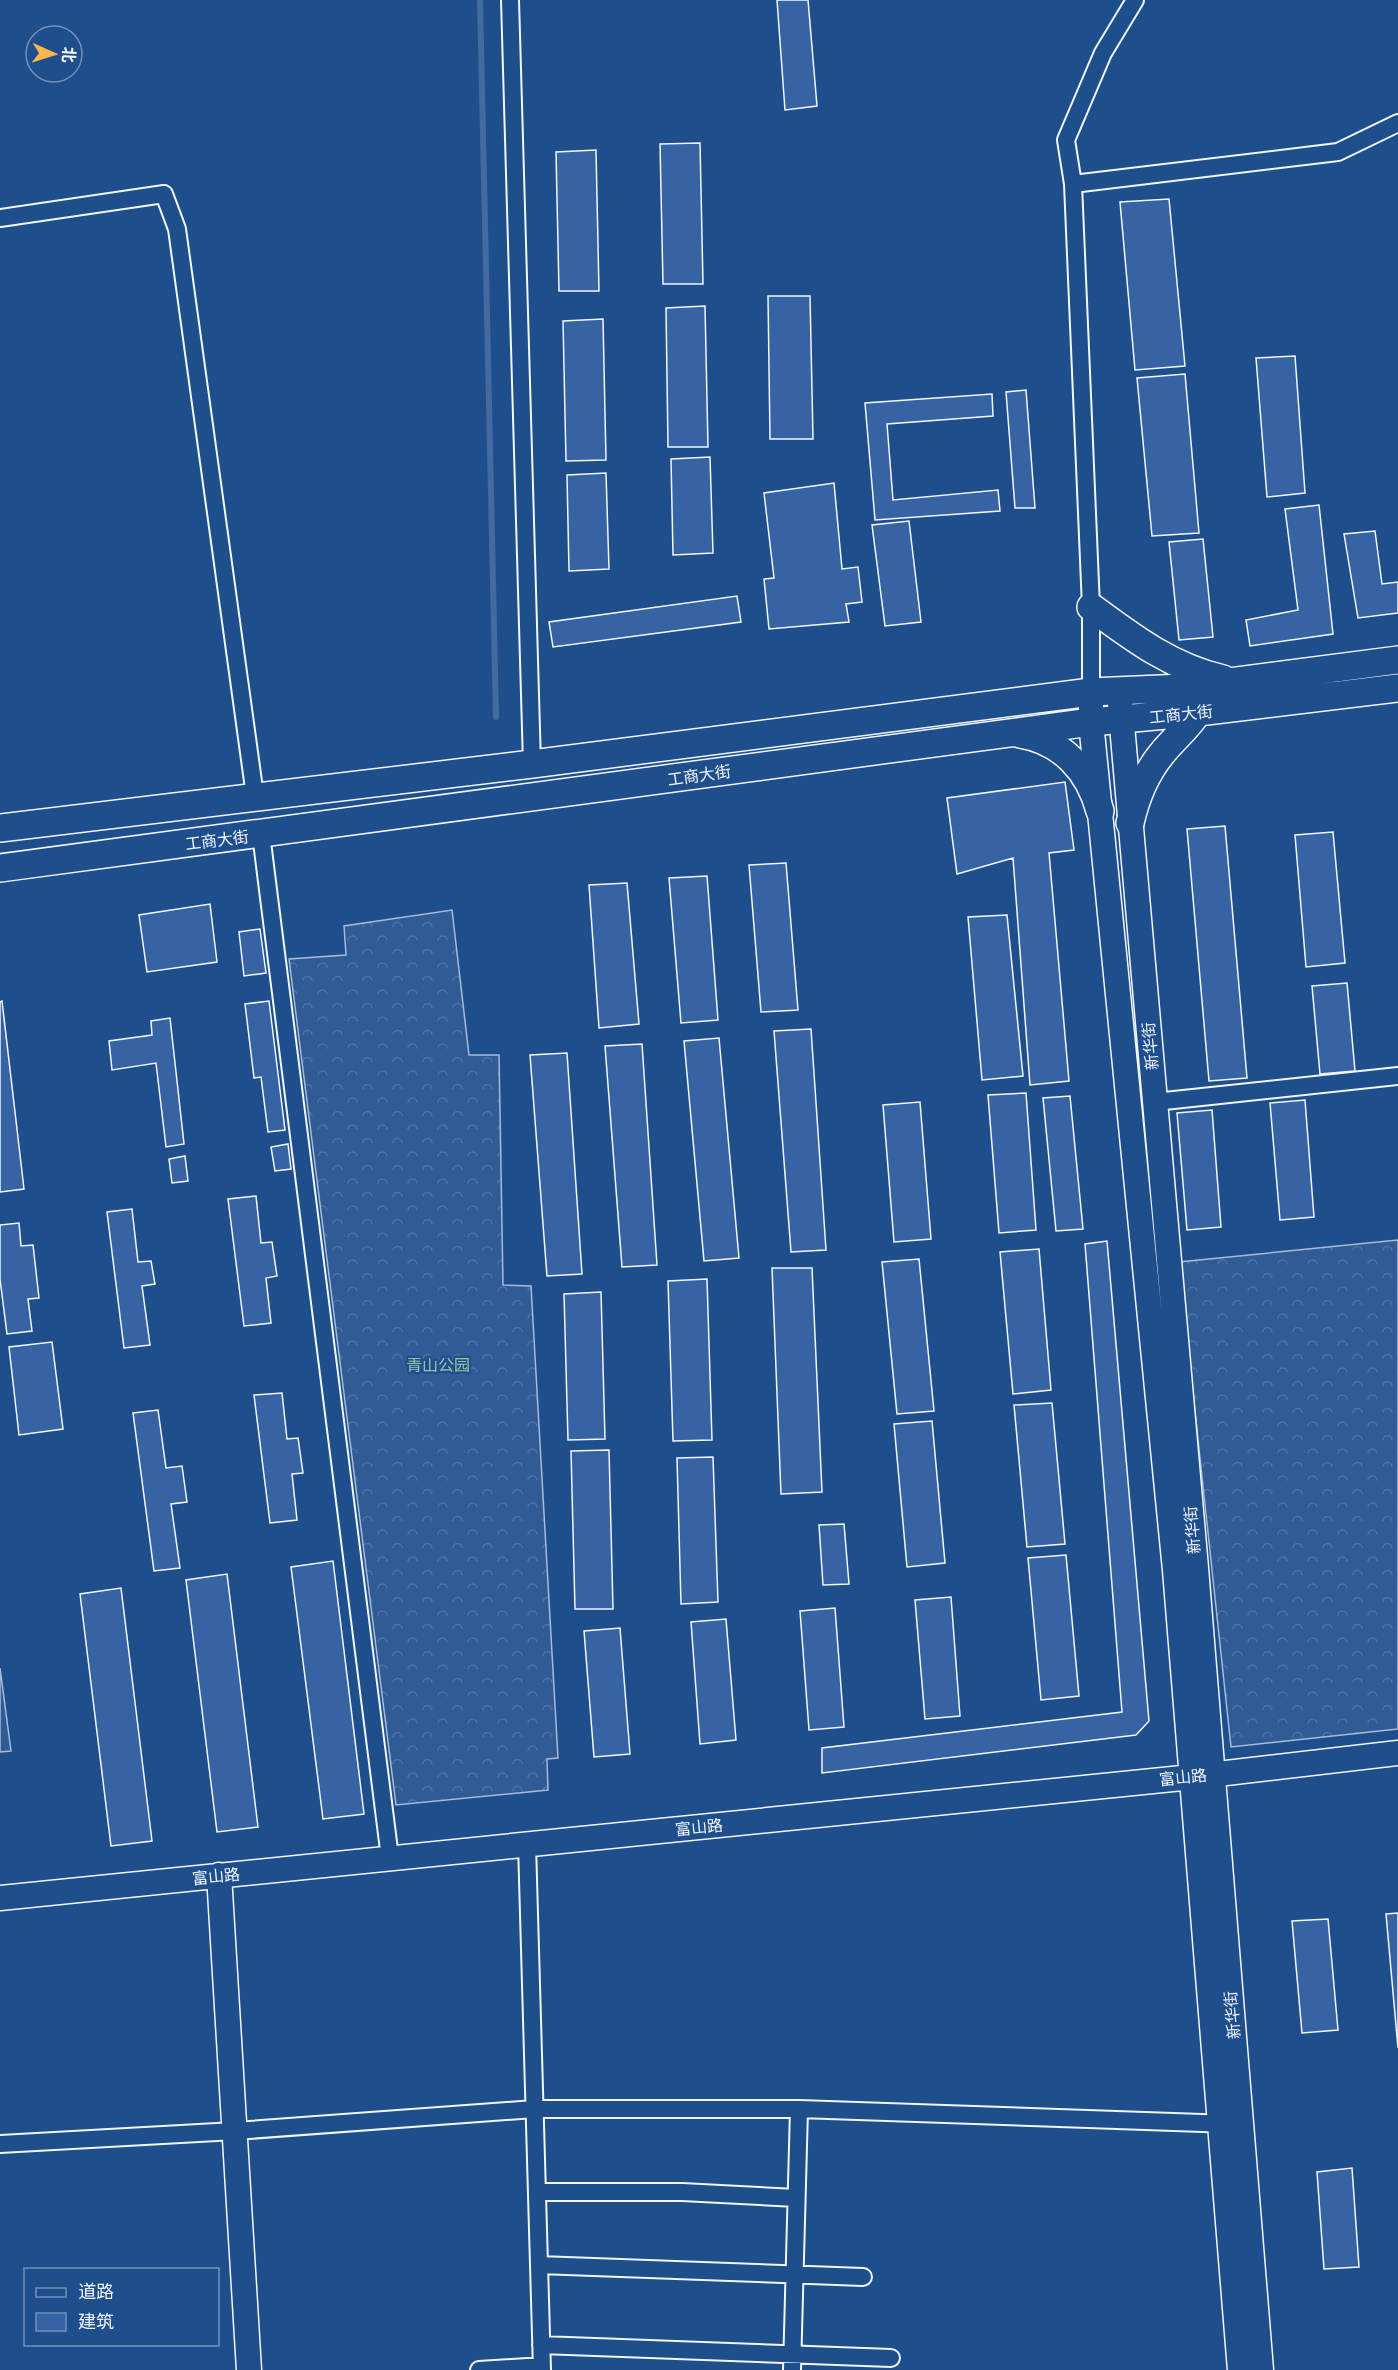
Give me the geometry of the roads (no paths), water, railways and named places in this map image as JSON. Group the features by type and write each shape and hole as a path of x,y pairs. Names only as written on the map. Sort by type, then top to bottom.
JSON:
{"main road":[{"path":"1091,608 1161,656 1192,670 1233,681"},
{"name":"工商大街","path":"0,828 532,764 1091,692 1183,688 1398,660"},
{"name":"工商大街","path":"0,868 1091,722 1198,712 1398,688"},
{"path":"1130,823 1142,785 1151,768 1185,731 1198,712"},
{"path":"1007,733 1050,743 1068,756 1091,783 1100,811"}],"street":[{"path":"510,0 532,764"},
{"path":"1091,692 1091,608 1073,184 1066,140 1103,53 1135,0"},
{"path":"1073,184 1338,152 1398,123"},
{"path":"0,218 164,194 177,229 255,796"},
{"name":"新华街","path":"1119,691 1155,1102 1202,1775 1231,2124 1261,2370"},
{"name":"新华街","path":"1091,692 1091,722 1173,1546 1202,1775"},
{"path":"261,834 390,1858"},
{"path":"1155,1102 1398,1076"},
{"name":"富山路","path":"0,1898 1398,1753"},
{"path":"479,2370 542,2368 527,1844"},
{"path":"219,1875 249,2370"},
{"path":"0,2144 235,2132 534,2109 799,2109 1231,2124"},
{"path":"792,2362 799,2109"},
{"name":"新华街","path":"1231,2124 1240,2370"},
{"path":"537,2192 682,2192 796,2198"},
{"path":"539,2265 863,2277"},
{"path":"541,2345 792,2362 891,2358"}],"waterway":[{"path":"480,0 496,717"}],"park label":[{"name":"青山公园","path":"438,1365"}]}
